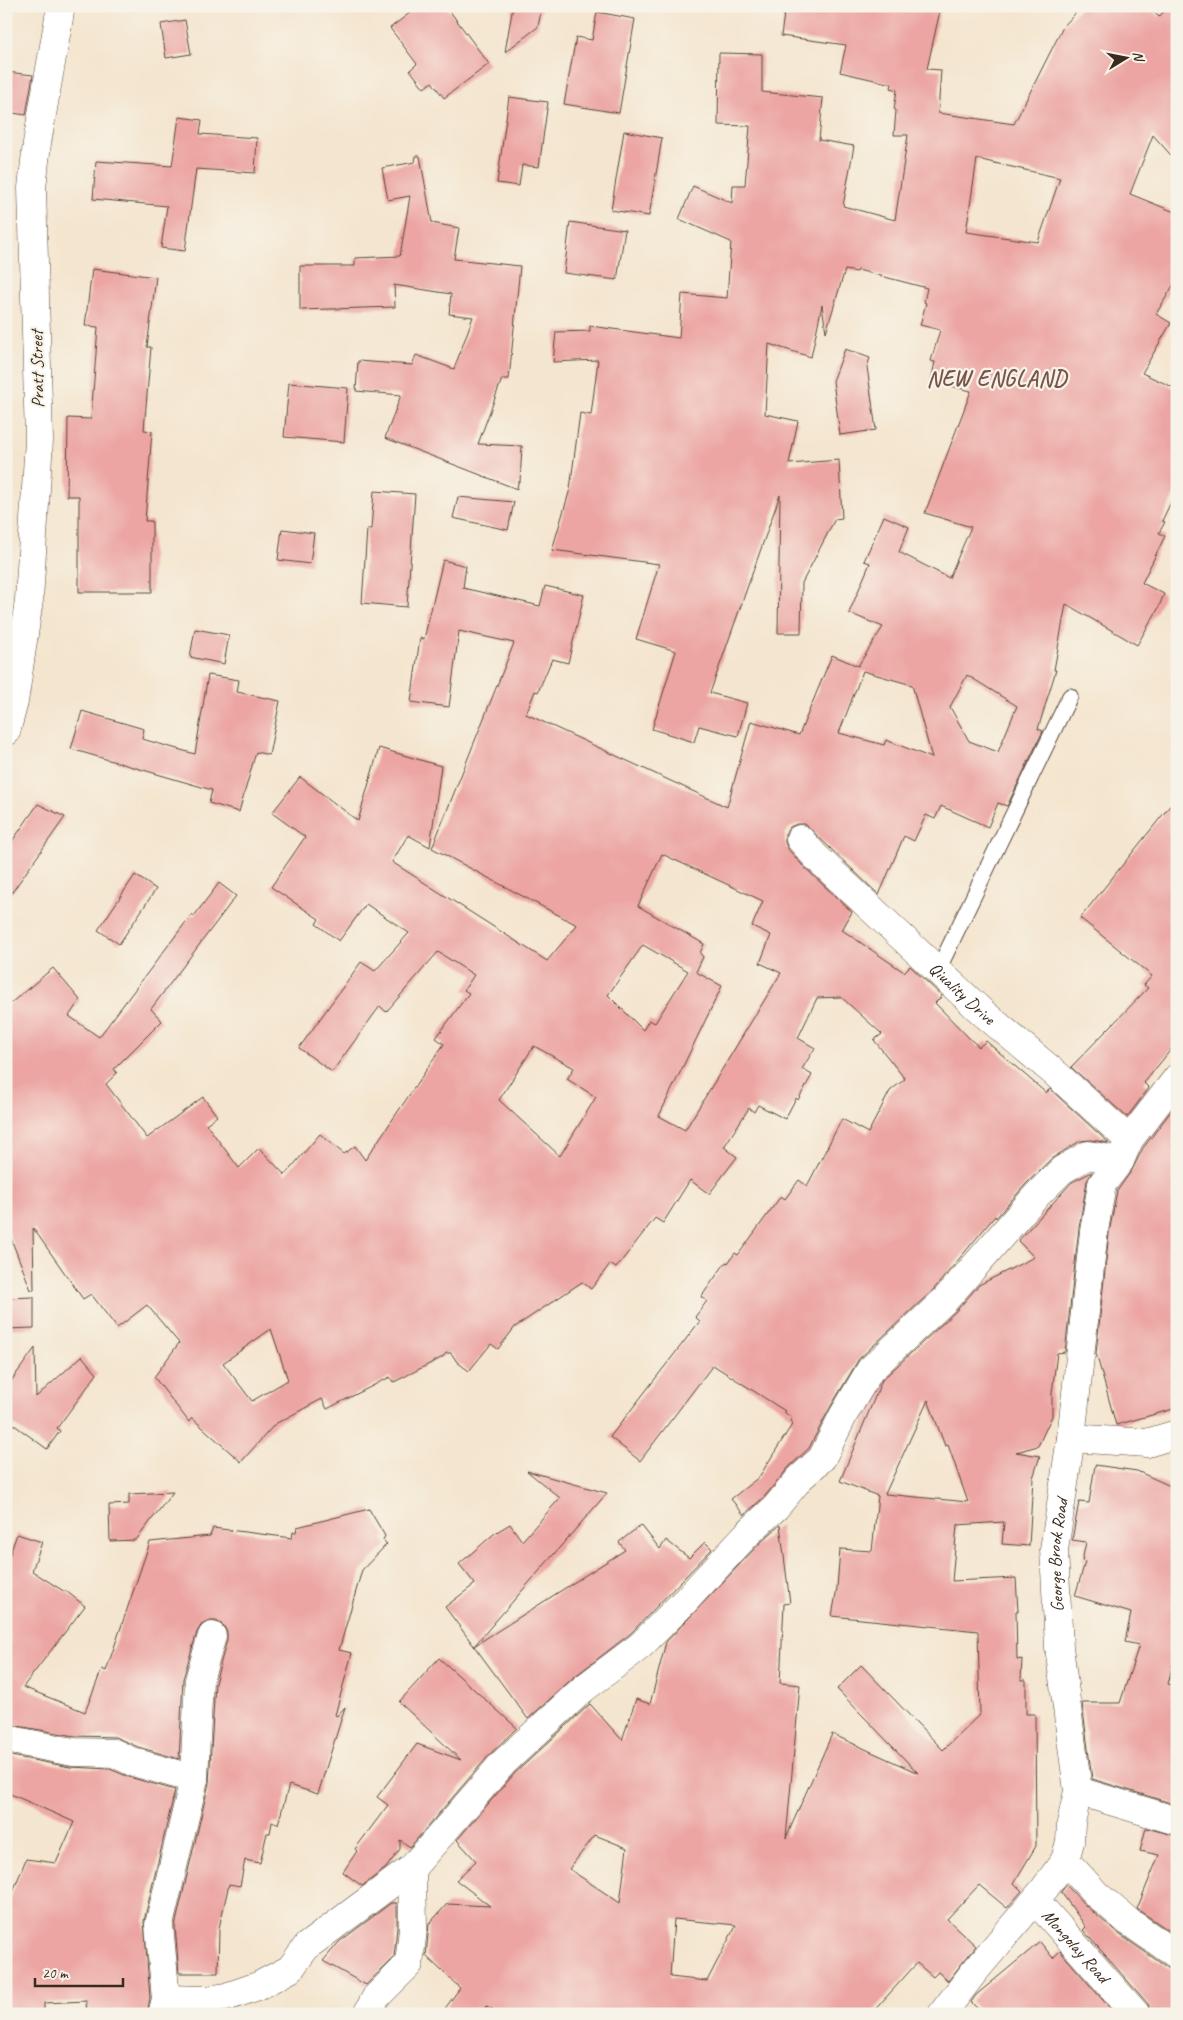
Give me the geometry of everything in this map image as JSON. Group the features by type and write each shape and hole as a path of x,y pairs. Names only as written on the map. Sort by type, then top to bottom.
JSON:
{"street":[{"name":"Pratt Street","path":"6,732 14,702 29,600 39,440 32,188 37,143 61,6"},
{"name":"Qiuality Drive","path":"800,839 815,856 982,1012 1056,1074 1125,1150"},
{"name":"George Brook Road","path":"942,2014 974,1972 1036,1901 1065,1860 1070,1842 1071,1822 1078,1791 1059,1647 1054,1550 1070,1438 1094,1231 1102,1184 1177,1078"},
{"path":"212,1636 199,1680 194,1780 159,1925 164,2007 226,1997 258,1986 290,1969 307,1946 412,1868 503,1763 583,1689 640,1646 776,1506 800,1478 822,1458 844,1414 870,1370 945,1300 1037,1195 1062,1170 1088,1154 1125,1150"},
{"path":"1070,1438 1147,1443 1177,1434"},
{"path":"6,1739 73,1752 114,1753 133,1762 194,1780"},
{"path":"1078,1791 1177,1821"},
{"path":"1065,1860 1098,1895 1129,1922 1177,1955"},
{"path":"367,2014 376,1998 409,1964 413,1929 412,1868"},
{"name":"Mongolay Road","path":"1036,1901 1136,2014"}],"lane":[{"path":"938,970 1070,696"}],"building":[{"path":"419,6 446,6 489,64 444,98 432,82 424,88 410,70 417,64 390,28"},
{"path":"513,6 542,6 538,27 505,52"},
{"path":"785,6 941,6 927,69 941,70 938,113 1014,124 1063,27 1082,6 1147,6 1159,17 1169,6 1177,6 1177,162 1153,135 1130,194 1177,213 1177,279 1156,314 1171,323 1142,373 1177,389 1177,489 1162,521 1165,522 1159,533 1165,536 1142,583 1164,594 1158,609 1137,645 1066,604 1054,670 1056,670 1038,729 1043,731 1007,806 998,803 988,827 941,806 935,819 926,815 914,841 904,836 879,895 805,824 797,824 790,827 785,834 785,842 788,849 803,866 852,912 842,930 904,972 910,966 942,996 935,1003 979,1047 986,1041 1046,1093 1050,1089 1109,1143 1091,1140 1080,1141 1051,1159 1026,1184 996,1218 995,1216 934,1289 859,1359 809,1448 789,1467 765,1496 744,1515 731,1499 759,1477 793,1423 790,1421 792,1418 785,1411 713,1365 640,1461 610,1437 700,1321 695,1317 707,1301 701,1297 726,1262 728,1263 735,1253 738,1255 781,1196 785,1199 799,1180 807,1186 842,1119 868,1133 890,1091 905,1079 874,1040 882,1034 841,997 817,998 798,1038 815,1048 802,1069 812,1075 798,1100 796,1098 785,1119 758,1105 754,1112 749,1108 724,1147 737,1157 709,1194 690,1180 663,1223 655,1218 616,1268 610,1264 591,1289 582,1282 515,1327 498,1349 491,1344 469,1371 457,1362 451,1353 446,1353 443,1357 396,1381 393,1382 390,1377 327,1409 322,1399 275,1424 241,1462 192,1418 189,1422 154,1377 179,1343 147,1305 117,1328 91,1294 83,1299 33,1228 34,1290 31,1290 6,1226 6,1007 53,968 80,1000 69,1016 99,1037 192,914 194,916 219,883 236,896 151,1009 162,1021 114,1069 117,1073 106,1084 147,1138 203,1097 217,1116 206,1124 239,1168 259,1148 285,1175 320,1134 344,1154 355,1146 365,1160 444,1044 436,1038 469,993 464,990 474,975 438,952 386,1012 380,1006 332,1072 299,1048 361,962 375,971 409,933 366,904 339,941 316,924 319,919 271,887 305,837 272,813 300,777 358,821 379,748 441,766 430,847 408,835 392,862 547,961 577,925 432,848 514,643 459,631 449,707 411,702 420,638 424,639 443,560 466,566 463,588 540,606 545,586 584,595 568,663 552,659 538,692 535,691 526,714 727,807 751,721 799,735 832,655 858,666 883,627 849,613 870,563 864,561 884,516 909,527 899,552 949,578 971,527 925,513 971,391 931,381 935,362 931,361 940,330 920,325 926,303 924,302 927,288 858,270 857,272 845,270 826,332 822,305 811,357 769,344 765,414 798,421 789,464 839,460 842,518 835,519 802,583 801,633 778,633 780,495 710,693 747,703 738,736 699,726 694,742 652,729 676,651 636,639 659,564 552,550 570,489 580,413 591,415 598,360 553,362 556,332 590,331 590,326 679,338 682,294 727,298 731,242 679,219 693,186 732,203 733,185 745,185 750,126 718,125 719,53 762,54 762,92 823,98 819,140 854,146 843,206 895,220 908,135 894,135 896,110 894,109 897,90 891,88 892,84 840,72 846,45 781,36","holes":["977,159 1060,178 1038,242 966,232","863,671 912,685 932,758 886,740 884,745 839,733","967,675 1017,706 998,752 969,741 950,707","662,854 763,901 752,926 771,935 760,963 781,973 685,1130 659,1116 722,986 696,972 703,957 700,953 704,944 638,906","643,945 688,971 655,1023 649,1020 643,1030 608,995","534,1046 574,1068 567,1079 596,1097 560,1156 499,1100","271,1329 288,1380 252,1401 223,1363"]},
{"path":"597,12 635,19 619,113 564,104 576,37 592,40"},
{"path":"185,20 191,54 166,58 161,24"},
{"path":"6,72 33,75 26,115 6,112"},
{"path":"509,97 548,102 539,167 522,165 519,186 497,183"},
{"path":"179,117 202,120 200,134 257,138 255,173 196,169 185,251 161,248 167,206 93,199 96,161 172,166"},
{"path":"624,131 662,138 649,216 611,210"},
{"path":"416,156 420,156 432,223 459,228 454,259 520,266 509,379 502,379 478,444 522,446 520,482 518,482 517,489 385,438 401,395 356,391 358,361 412,365 416,355 454,369 473,317 449,314 451,294 394,285 395,307 300,310 300,266 355,266 355,258 400,256 410,196 388,200 382,168 415,162"},
{"path":"570,222 625,230 617,280 564,273"},
{"path":"92,269 156,277 147,347 151,347 144,430 152,431 145,521 152,521 152,592 79,592 79,496 67,496 68,418 91,419 98,327 85,326"},
{"path":"845,349 870,358 867,367 876,430 840,435 833,381"},
{"path":"289,383 348,388 344,442 284,437"},
{"path":"374,491 415,494 407,607 362,603 367,529 371,529"},
{"path":"458,497 514,502 508,530 453,518"},
{"path":"282,529 314,533 310,564 278,560"},
{"path":"195,629 229,635 224,664 190,657"},
{"path":"208,675 239,680 237,692 280,701 269,755 256,752 239,812 209,803 212,790 71,749 82,711 144,729 142,739 195,754"},
{"path":"1177,797 1177,1042 1144,1083 1149,1088 1127,1117 1071,1067 1148,988 1144,985 1152,976 1080,918"},
{"path":"38,804 65,817 6,901 6,850"},
{"path":"135,875 156,889 119,944 98,930"},
{"path":"1172,1110 1177,1114 1177,1408 1116,1425 1096,1353 1109,1233 1117,1191 1132,1170 1143,1148"},
{"path":"1092,1172 1087,1181 1079,1228 1065,1352 1057,1353 1052,1393 1052,1416 1038,1446 1016,1452 1040,1456 1033,1478 1029,1546 1002,1544 1004,1522 957,1525 952,1581 1016,1578 1018,1611 1016,1611 1017,1660 1022,1659 1021,1680 1026,1680 1026,1714 1035,1714 1036,1846 1014,1883 1022,1891 1007,1908 979,1885 947,1919 976,1946 948,1981 938,1972 933,1977 917,1963 871,2014 500,2014 487,2006 481,2014 441,2014 460,1988 426,1956 429,1924 447,1904 490,1906 456,1880 476,1861 457,1840 514,1774 590,1704 622,1740 636,1699 650,1704 666,1642 759,1544 780,1525 790,1603 784,1604 780,1683 800,1685 786,1838 832,1734 918,1773 837,1689 861,1665 943,1750 980,1714 978,1631 832,1616 837,1588 840,1549 872,1551 878,1496 840,1481 882,1380 956,1311 979,1285 1034,1257 1018,1241 1072,1182","holes":["928,1400 945,1446 948,1445 968,1502 885,1494","595,1835 627,1848 620,1903 569,1869","674,1919 736,1925 707,1981 670,1977"]},
{"path":"34,1297 34,1328 6,1329 6,1298"},
{"path":"35,1348 36,1397 82,1356 97,1374 57,1428 60,1431 47,1449 6,1419 6,1388"},
{"path":"1095,1465 1137,1471 1177,1489 1177,1646 1168,1684 1177,1686 1177,1805 1092,1779 1082,1703 1120,1703 1139,1645 1125,1642 1131,1613 1075,1596 1085,1562 1082,1561 1086,1542 1072,1540 1079,1502 1089,1503"},
{"path":"527,1471 607,1493 474,1646 445,1607 475,1584 459,1564 495,1533 510,1524 522,1541 560,1498"},
{"path":"173,1492 136,1540 110,1541 109,1505 129,1504 129,1494"},
{"path":"369,1509 385,1536 383,1540 387,1544 362,1570 339,1650 352,1653 335,1715 337,1716 345,1707 318,1794 289,1785 278,1824 272,1822 270,1833 267,1833 260,1863 245,1860 240,1886 229,1884 219,1928 218,1973 179,1973 175,1926 209,1783 215,1683 227,1640 227,1632 223,1625 216,1621 209,1621 202,1624 197,1632 183,1679 179,1759 138,1747 115,1737 75,1736 6,1724 6,1565 17,1534 42,1542 32,1571 66,1591 85,1606 23,1687 85,1712 102,1669 106,1671 150,1542 210,1536 213,1528 292,1538 293,1532 296,1532 297,1527"},
{"path":"641,1525 660,1549 666,1540 689,1558 705,1542 712,1549 630,1634 574,1677 528,1719 474,1646 625,1550 619,1542"},
{"path":"439,1658 517,1728 491,1753 410,1847 400,1840 400,1849 386,1868 362,1886 343,1872 357,1851 355,1849 388,1805 377,1797 417,1744 461,1760 399,1702"},
{"path":"6,1755 70,1767 110,1769 129,1777 175,1790 144,1921 150,1998 147,2014 87,2014 86,2001 44,2003 44,2014 6,2014 6,1960 12,1944 6,1941 6,1909 26,1859 56,1863 74,1822 6,1792"},
{"path":"1146,1828 1177,1836 1177,1936 1137,1909 1159,1855 1140,1851"},
{"path":"1066,1885 1087,1907 1119,1934 1168,1968 1177,1970 1177,2014 1151,2014 1148,2004 1083,1930 1086,1927 1061,1892"},
{"path":"391,1903 397,1903 394,1957 366,1985 323,1961 339,1942"},
{"path":"1040,1942 1053,1958 1060,1951 1115,2014 983,2014 971,2002 976,1995"}],"district":[{"name":"NEW ENGLAND","path":"997,378"}]}
